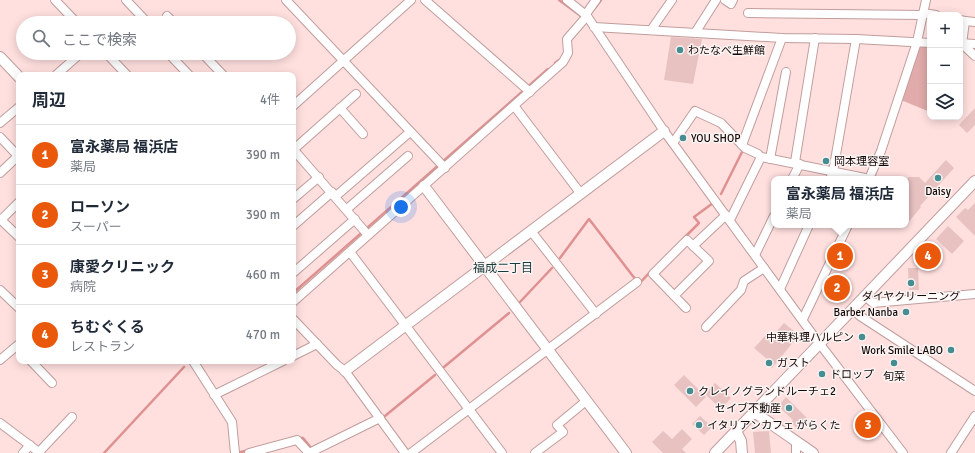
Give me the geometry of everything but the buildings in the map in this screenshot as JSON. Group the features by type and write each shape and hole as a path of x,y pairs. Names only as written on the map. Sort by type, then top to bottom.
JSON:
{"street":[{"path":"55,0 70,16"},
{"path":"126,0 142,16"},
{"path":"286,0 442,165"},
{"path":"296,103 411,0"},
{"path":"425,0 528,90"},
{"path":"567,0 586,15 672,143 903,453"},
{"path":"296,299 350,252 366,232 424,186 442,165 515,107 528,90 563,62 568,54 567,39 596,0"},
{"path":"651,30 672,0"},
{"path":"695,33 716,0"},
{"path":"725,0 731,4 733,0"},
{"path":"870,176 881,151 917,42 926,0"},
{"path":"748,13 927,14"},
{"path":"963,20 975,22"},
{"path":"594,27 782,38 856,39 927,43"},
{"path":"742,145 782,38"},
{"path":"793,176 797,163 816,38"},
{"path":"672,143 695,111 721,123 742,145 761,157 797,163 831,175 856,39"},
{"path":"963,42 975,44"},
{"path":"963,44 975,56"},
{"path":"0,57 16,74"},
{"path":"59,72 73,60"},
{"path":"113,60 124,72"},
{"path":"175,60 186,72"},
{"path":"209,60 220,72"},
{"path":"770,158 786,72"},
{"path":"296,147 356,94"},
{"path":"515,107 581,194"},
{"path":"340,108 363,134"},
{"path":"0,123 16,110"},
{"path":"345,371 664,131"},
{"path":"296,224 410,132"},
{"path":"0,137 16,155"},
{"path":"296,153 319,177 366,232"},
{"path":"347,209 408,156"},
{"path":"694,246 728,218 761,157"},
{"path":"0,173 16,159"},
{"path":"296,196 319,177"},
{"path":"715,453 975,181"},
{"path":"424,186 626,453"},
{"path":"16,205 0,219 16,234"},
{"path":"296,270 355,219"},
{"path":"755,255 771,222"},
{"path":"780,289 808,228"},
{"path":"803,319 847,228"},
{"path":"531,231 596,314"},
{"path":"674,296 709,260 687,240 653,274 674,296 686,308"},
{"path":"350,252 502,453"},
{"path":"706,327 741,290 744,281 764,268"},
{"path":"411,453 637,282"},
{"path":"0,290 16,305"},
{"path":"865,296 873,303 975,294"},
{"path":"853,310 975,391"},
{"path":"296,322 337,365 345,371 405,453"},
{"path":"296,354 316,344"},
{"path":"1,357 16,347"},
{"path":"34,364 52,383"},
{"path":"196,364 232,422 235,453"},
{"path":"214,395 277,364"},
{"path":"535,453 563,432 557,425 586,401"},
{"path":"754,412 813,453"},
{"path":"951,453 975,416"},
{"path":"1,427 40,453 72,417"},
{"path":"249,453 297,440 309,452 380,418"},
{"path":"736,431 741,441 742,453"},
{"path":"796,442 796,453"},
{"path":"23,453 30,445"}],"shaded area":[{"path":"927,46 927,111 901,100 919,48"}],"waterway":[{"path":"559,0 581,16"},
{"path":"595,8 601,0"},
{"path":"555,63 559,60"},
{"path":"296,290 548,69"},
{"path":"721,194 743,150"},
{"path":"685,237 699,223 694,217 713,203"},
{"path":"560,258 589,219 639,284 650,272"},
{"path":"520,302 552,268"},
{"path":"444,367 509,313"},
{"path":"104,453 184,367"},
{"path":"385,416 435,375"},
{"path":"299,438 303,438 312,449"},
{"path":"237,453 249,450"}],"place":[{"name":"わたなべ生鮮館","path":"680,50"},
{"name":"YOU SHOP","path":"683,138"},
{"name":"岡本理容室","path":"826,161"},
{"name":"Daisy","path":"938,178"},
{"name":"富永薬局 福浜店","path":"840,256"},
{"name":"ちむぐくる","path":"928,256"},
{"name":"ダイヤクリーニング","path":"911,283"},
{"name":"ローソン","path":"837,288"},
{"name":"Barber Nanba","path":"906,312"},
{"name":"中華料理ハルピン","path":"862,337"},
{"name":"Work Smile LABO","path":"951,350"},
{"name":"ガスト","path":"769,363"},
{"name":"旬菜","path":"894,363"},
{"name":"ドロップ","path":"822,374"},
{"name":"クレイノグランドルーチェ2","path":"690,391"},
{"name":"セイブ不動産","path":"789,408"},
{"name":"イタリアンカフェ がらくた","path":"699,425"},
{"name":"康愛クリニック","path":"868,425"}],"district":[{"name":"福成二丁目","path":"503,268"}]}
